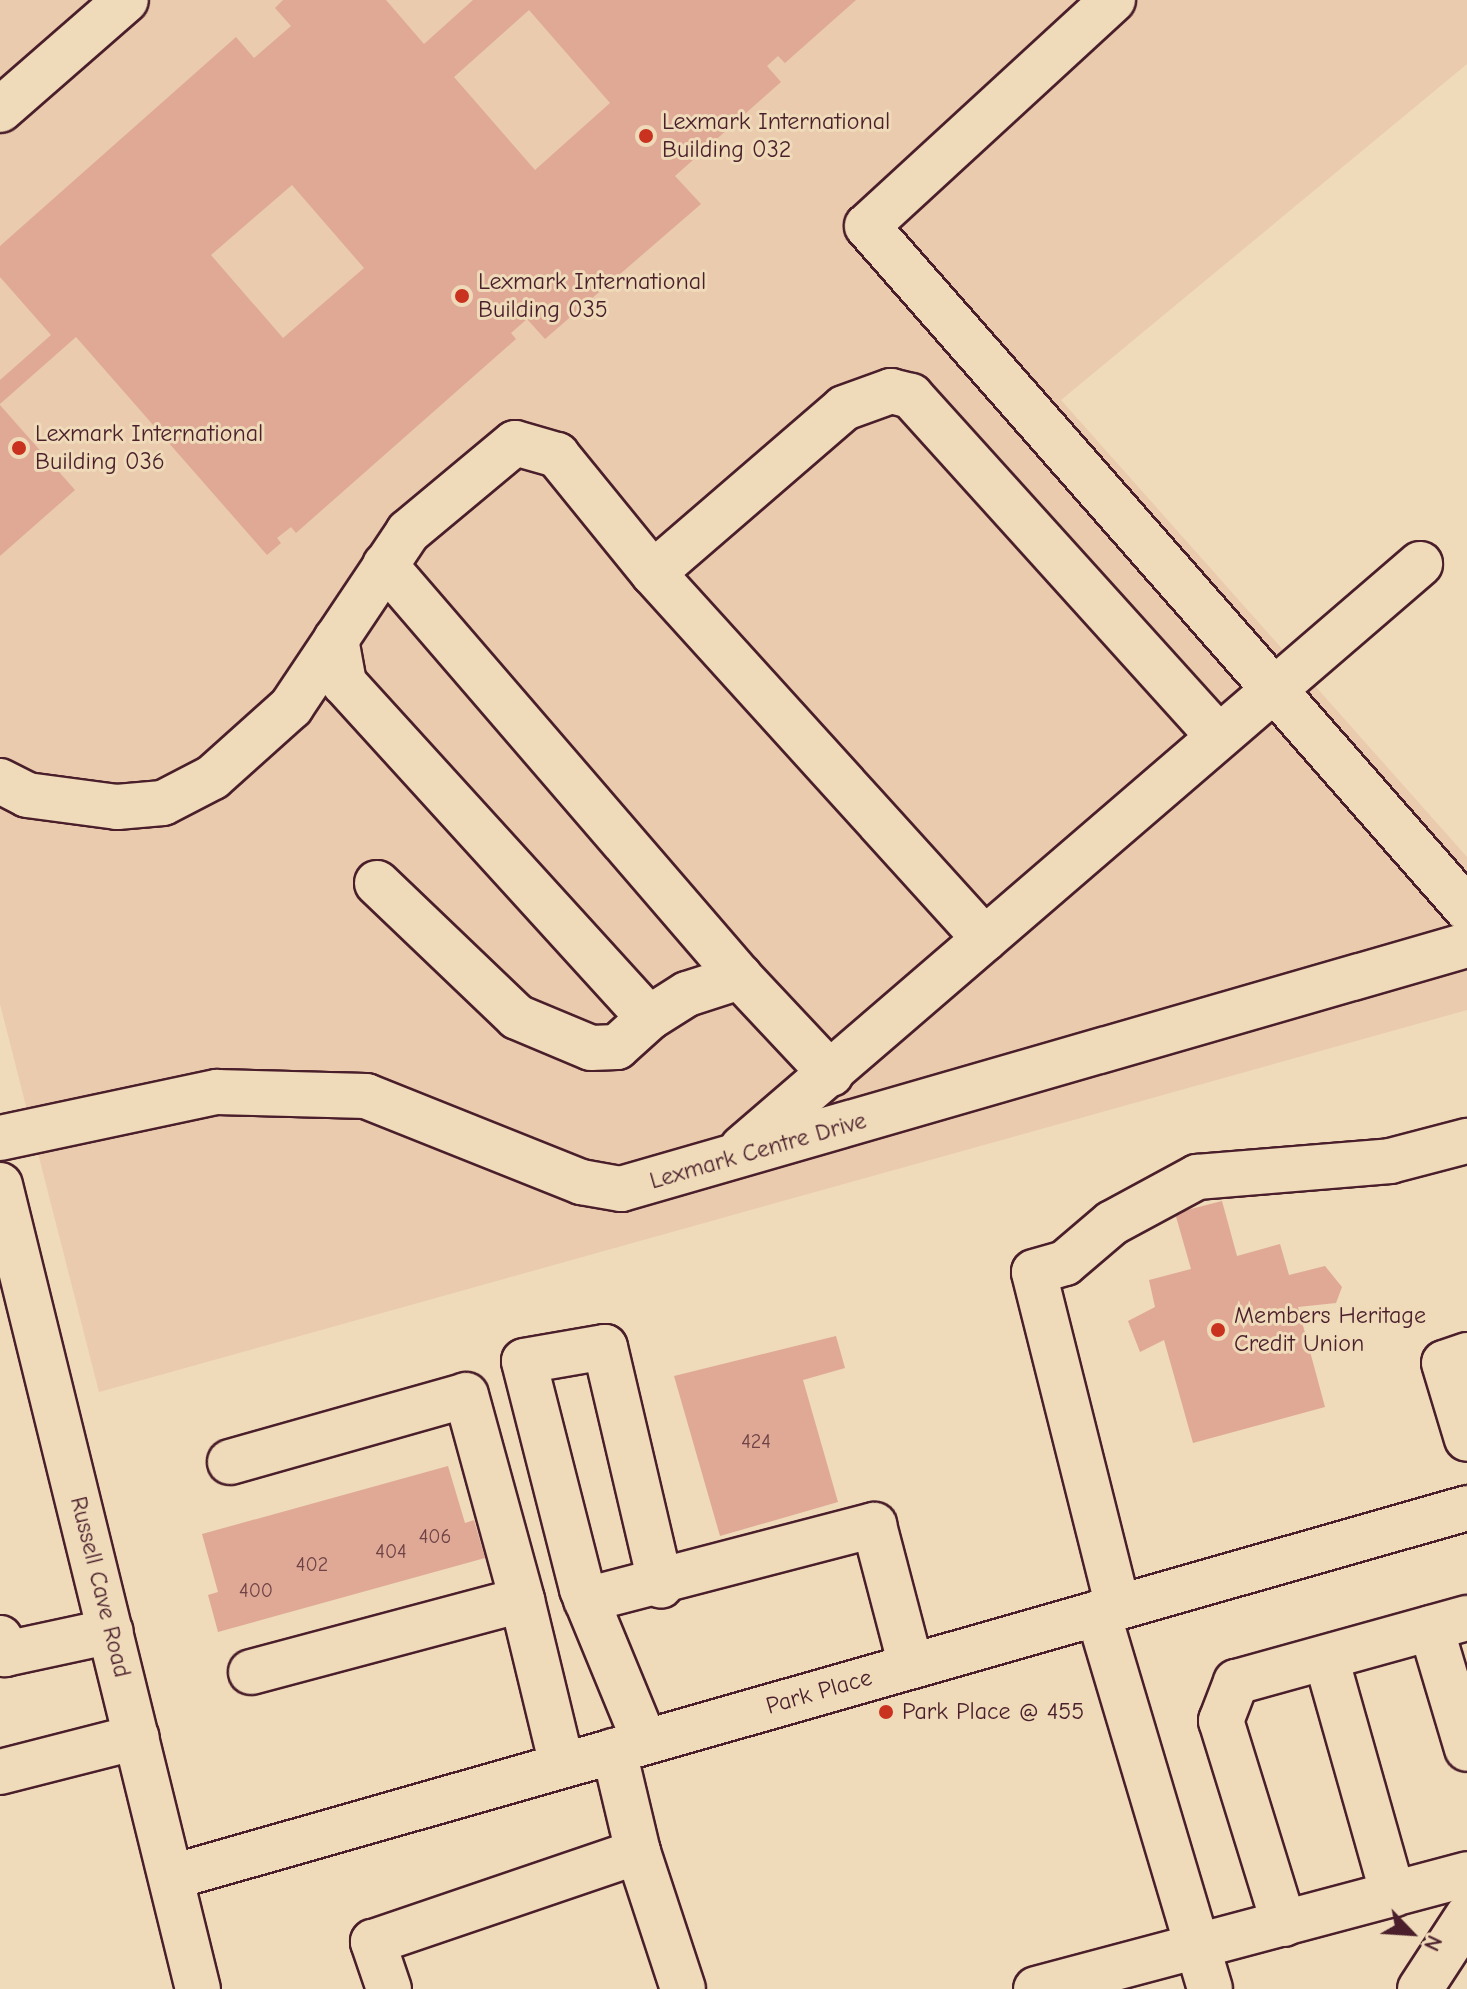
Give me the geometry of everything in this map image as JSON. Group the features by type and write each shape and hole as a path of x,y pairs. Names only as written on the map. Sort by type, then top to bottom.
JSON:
{"street":[{"path":"0,110 126,0"},
{"path":"1113,0 867,226 1467,909"},
{"path":"653,573 844,408 867,394 911,396 1216,734"},
{"path":"0,781 27,795 117,807 163,803 213,777 291,707 408,532 515,443 534,443 557,455 653,573 985,939"},
{"path":"728,1160 831,1074 1216,734 1420,564"},
{"path":"385,565 740,977 831,1074"},
{"path":"336,639 344,683 649,1018"},
{"path":"377,883 517,1017 591,1048 617,1047 649,1018 687,994 740,977"},
{"name":"Lexmark Centre Drive","path":"0,1138 217,1092 366,1096 581,1182 621,1189 1467,945"},
{"path":"1204,1969 1108,1610 1034,1272 1065,1263 1112,1223 1197,1177 1390,1161 1467,1141"},
{"name":"Russell Cave Road","path":"0,1185 198,1989"},
{"path":"661,1586 605,1347 524,1361 586,1600 630,1746 638,1852 683,1989"},
{"path":"1467,1355 1444,1363 1467,1439"},
{"path":"230,1462 466,1395 522,1600 562,1765"},
{"name":"Park Place","path":"172,1877 1467,1508"},
{"path":"586,1600 661,1586 874,1525 911,1666"},
{"path":"251,1672 522,1600"},
{"path":"1284,1924 1221,1721 1236,1682 1449,1623 1467,1749"},
{"path":"2,1649 111,1631"},
{"path":"1326,1658 1393,1895"},
{"path":"0,1772 137,1737"},
{"path":"389,1989 373,1942 638,1852"},
{"path":"1036,1989 1204,1969 1284,1924 1467,1874"},
{"path":"1420,1989 1467,1917"}],"shaded area":[{"path":"0,0 1467,0 1467,64 1061,400 1467,857 1467,1010 99,1392 0,1004"}],"building":[{"name":"Lexmark International Building 035","path":"283,0 386,0 424,44 473,0 856,0 785,63 778,56 767,66 781,82 675,176 701,204 545,339 527,319 511,333 516,339 296,533 291,527 277,538 281,543 267,555 76,337 0,404 0,380 51,335 0,277 0,246 236,37 254,58 291,26 275,8","holes":["529,10 610,103 535,170 454,77","292,185 364,268 283,338 211,255"]},
{"name":"Lexmark International Building 036","path":"0,405 75,490 0,556"},
{"name":"Members Heritage Credit Union","path":"1222,1201 1237,1256 1280,1244 1289,1275 1325,1266 1342,1287 1336,1303 1298,1307 1325,1407 1193,1443 1164,1340 1140,1352 1128,1321 1155,1307 1149,1280 1191,1269 1175,1213"},
{"path":"836,1336 845,1368 803,1380 838,1502 720,1536 674,1376"},
{"path":"448,1466 465,1523 474,1520 485,1558 218,1632 208,1595 218,1592 202,1534"}],"place":[{"name":"Lexmark International Building 032","path":"646,136"},
{"name":"Lexmark International Building 035","path":"462,296"},
{"name":"Lexmark International Building 036","path":"19,448"},
{"name":"Members Heritage Credit Union","path":"1218,1330"},
{"name":"Park Place @ 455","path":"886,1712"}]}
